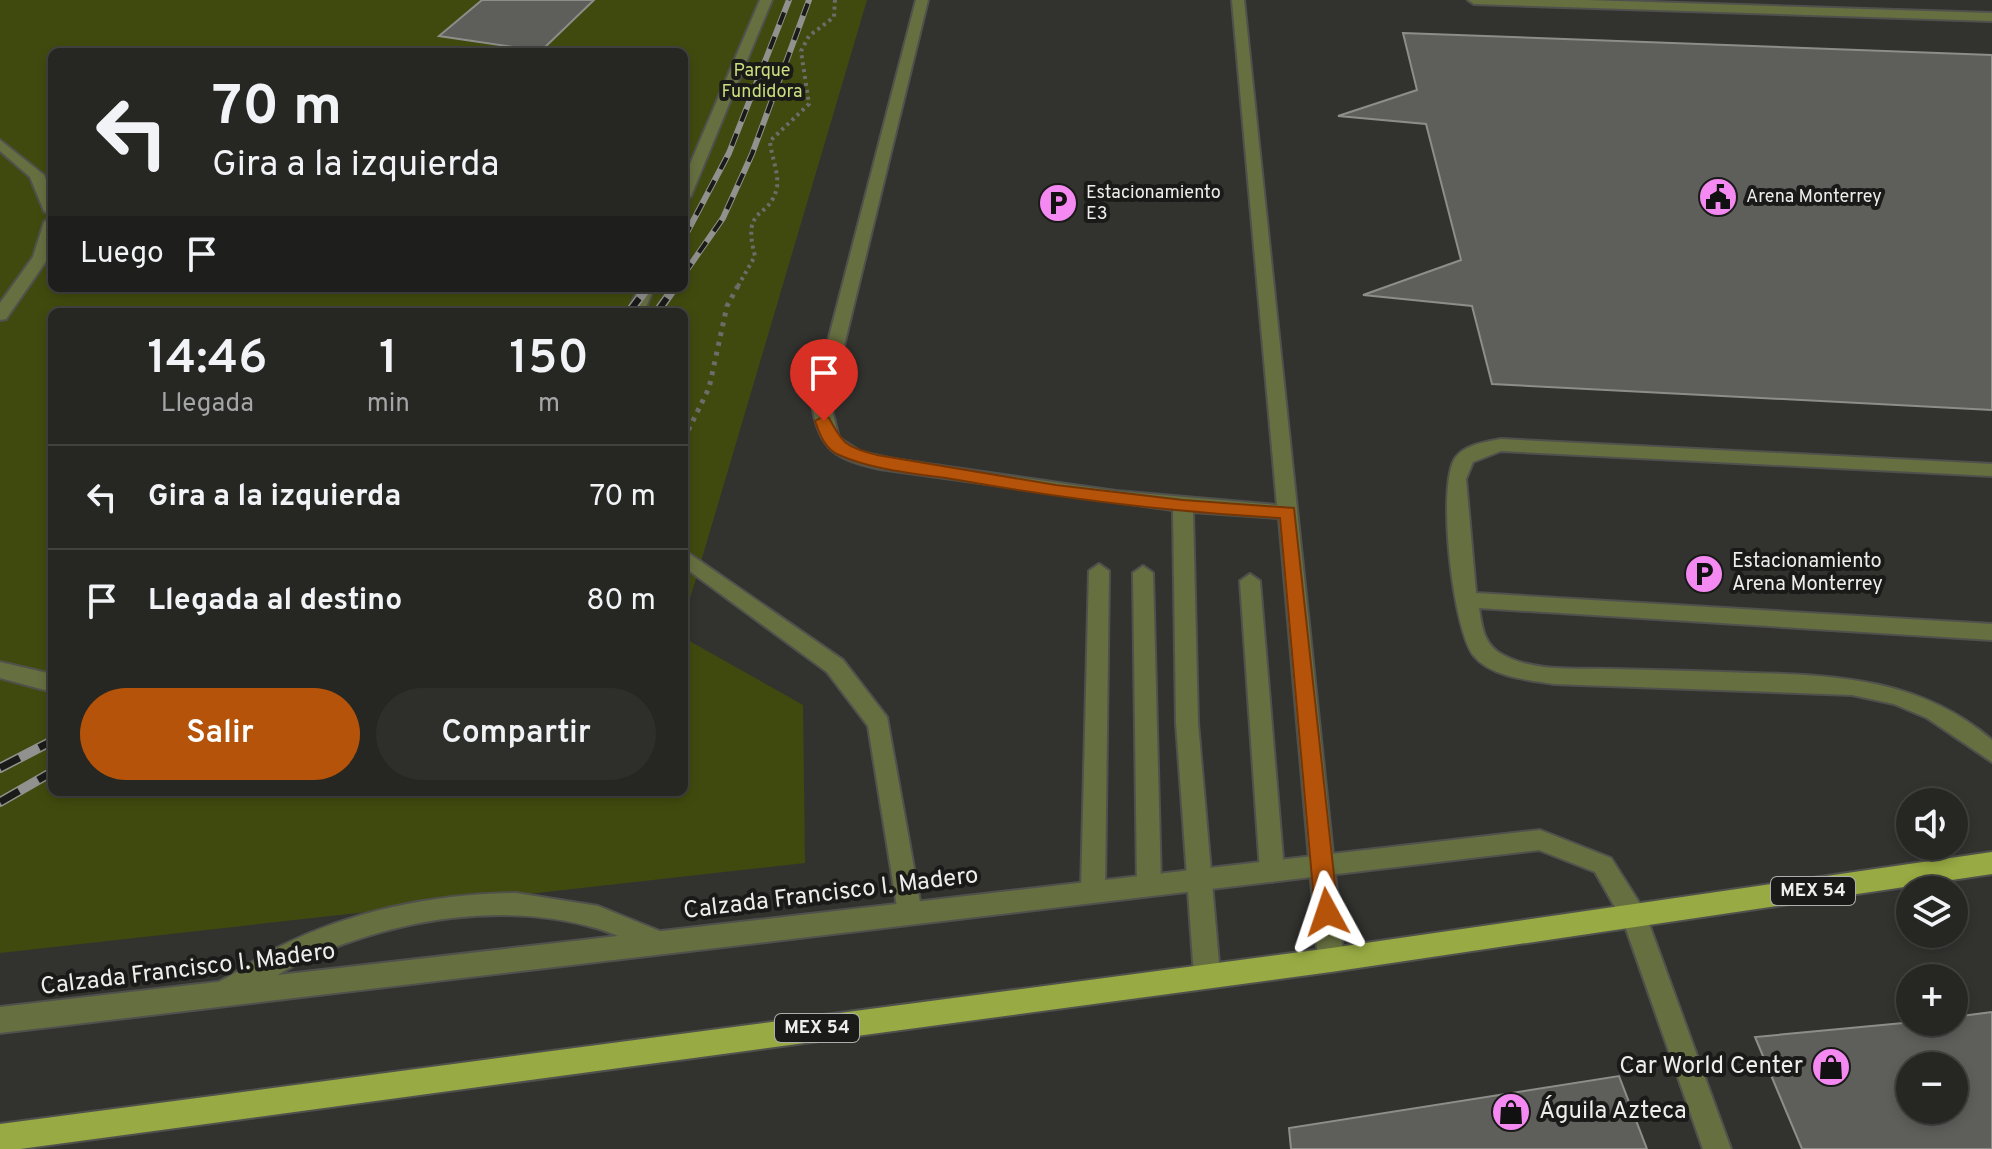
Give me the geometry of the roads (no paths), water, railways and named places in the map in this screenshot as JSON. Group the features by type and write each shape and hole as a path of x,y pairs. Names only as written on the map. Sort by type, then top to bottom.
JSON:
{"main road":[{"name":"MEX 54","path":"0,1138 1331,960 1635,918 1992,863"}],"street":[{"path":"688,186 766,0"},
{"path":"922,0 821,403 830,440 842,451 877,461 1056,491 1183,507 1288,512"},
{"path":"1238,0 1331,960"},
{"path":"1474,0 1992,17"},
{"path":"0,144 37,175 48,201"},
{"path":"0,315 41,257 48,235"},
{"path":"1992,470 1501,445 1481,449 1465,458 1457,470 1458,522 1471,629 1480,648 1515,669 1554,676 1827,683 1871,687 1904,696 1937,711 1964,727 1992,753"},
{"path":"1183,507 1187,723 1207,975"},
{"path":"688,560 835,666 879,723 910,913"},
{"path":"1093,891 1099,571"},
{"path":"1143,573 1149,885"},
{"path":"1250,581 1272,871"},
{"path":"1467,600 1992,632"},
{"path":"0,670 48,682"},
{"name":"Calzada Francisco I. Madero","path":"0,1020 1540,840 1603,865 1635,918 1717,1149"},
{"path":"224,994 298,950 361,925 448,908 521,904 577,913 658,942"}],"railway":[{"path":"688,230 729,153 789,0"},
{"path":"688,268 723,218 752,154 809,0"},
{"path":"632,308 644,292"},
{"path":"660,308 671,292"},
{"path":"0,768 48,743"},
{"path":"0,802 48,774"}],"place":[{"name":"Arena Monterrey","path":"1718,197"},
{"name":"Estacionamiento E3","path":"1058,203"},
{"name":"Estacionamiento Arena Monterrey","path":"1704,574"},
{"name":"Car World Center","path":"1831,1067"},
{"name":"Águila Azteca","path":"1511,1112"}],"park label":[{"name":"Parque Fundidora","path":"762,81"}]}
